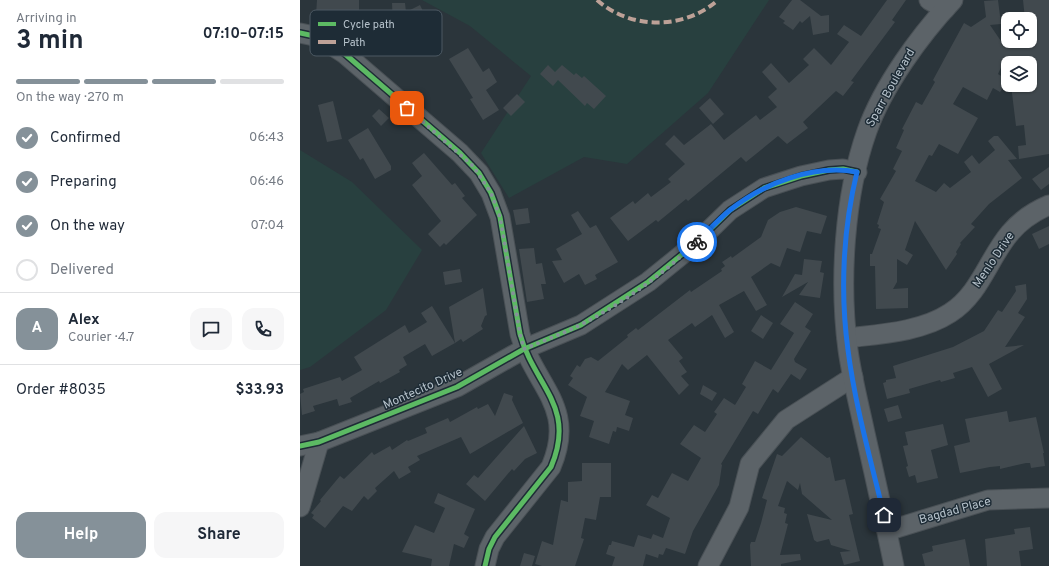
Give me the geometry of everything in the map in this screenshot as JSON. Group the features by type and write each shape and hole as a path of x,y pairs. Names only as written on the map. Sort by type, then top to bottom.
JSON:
{"street":[{"name":"Sparr Boulevard","path":"894,566 853,377 847,338 845,258 851,203 867,130 907,56 942,3"},
{"path":"300,33 310,35"},
{"path":"347,56 460,153 479,173 491,193 500,217 520,334 524,349 555,405 559,423 558,446 551,467 495,537 489,549 485,566"},
{"name":"Montecito Drive","path":"300,446 319,442 457,387 524,349 581,325 616,304 648,282 695,244 730,210 764,188 801,176 829,170 857,172"},
{"name":"Menlo Drive","path":"847,338 924,324 951,312 967,299 980,283 1010,233 1027,217 1049,205"},
{"path":"708,566 739,508 750,464 786,420 853,377"},
{"path":"300,507 319,442"},
{"name":"Bagdad Place","path":"887,531 988,500 1049,498"}],"green space":[{"path":"422,0 769,0 708,93 627,164 584,157 509,198 481,153 531,76 470,26"},
{"path":"300,150 352,182 422,250 386,310 310,367 300,370"}],"building":[{"path":"317,0 359,0 359,10 316,10"},
{"path":"792,0 800,0 821,16 829,15 829,32 813,35 810,16 802,23 800,21 793,30 783,23 785,21 779,17"},
{"path":"887,0 906,0 892,20 895,22 851,81 854,82 843,96 836,91 803,122 808,128 787,144 778,136 746,162 741,157 688,201 686,199 658,222 656,220 628,241 610,218 633,201 635,204 648,193 651,197 671,182 668,179 685,164 665,144 674,135 684,145 711,124 724,140 756,115 760,120 777,107 768,97 777,89 762,72 771,63 789,83 809,65 803,59 814,48 831,65 849,42 837,34 844,25 861,36"},
{"path":"998,0 1001,24 990,25 1001,41 1001,48 1037,48 1037,12 1024,12 1023,0 1049,0 1049,154 1019,159 1018,146 1026,145 1024,125 1016,126 1012,92 1037,92 1037,56 1001,56 1001,68 998,74 1001,76 1000,92 993,88 987,100 963,87 953,104 978,118 958,154 939,144 932,156 929,155 915,181 936,192 944,183 950,188 971,172 964,162 972,155 979,164 995,150 988,141 994,136 998,136 1017,159 1008,160 1022,178 989,204 971,224 975,227 960,243 961,244 956,252 957,254 946,270 915,221 905,250 913,255 907,265 897,259 897,282 893,289 908,288 908,308 876,309 875,266 870,266 870,254 872,254 881,229 878,228 879,225 877,224 884,202 880,199 896,171 893,169 902,151 896,148 904,130 902,129 916,102 922,105 935,82 933,80 964,23 971,27 986,17 984,1"},
{"path":"392,3 405,3 406,10 392,10"},
{"path":"420,5 422,10 410,10"},
{"path":"468,48 483,72 489,68 497,82 486,90 499,110 483,120 470,99 473,98 449,59"},
{"path":"548,65 555,72 562,65 574,75 576,73 582,78 584,76 606,96 594,109 587,103 585,106 558,80 553,86 540,74"},
{"path":"517,94 525,102 511,116 503,108"},
{"path":"710,98 724,114 713,124 699,108"},
{"path":"333,101 342,139 327,142 318,105"},
{"path":"379,109 389,118 381,126 372,116"},
{"path":"368,128 391,166 391,170 375,179 363,158 360,160 348,140"},
{"path":"424,153 452,185 455,183 465,196 462,198 477,215 446,245 444,243 440,247 428,234 441,221 412,185 422,176 412,163"},
{"path":"1049,167 1049,184 1041,190 1032,179"},
{"path":"796,207 827,216 821,234 807,231 800,252 787,248 780,267 771,263 751,277 767,305 756,311 744,291 719,305 734,332 725,338 712,315 695,327 692,323 668,340 683,358 679,361 687,372 681,376 689,385 679,395 647,355 628,370 622,364 605,392 630,401 625,415 633,418 629,431 617,427 616,432 613,431 609,444 589,437 594,421 580,416 587,397 568,385 573,378 570,376 577,365 580,367 585,359 591,357 598,361 628,337 627,335 636,328 638,330 690,290 691,292 722,271 721,269 725,266 722,262 731,256 732,258 761,237 768,220 780,212"},
{"path":"528,208 530,223 516,225 513,210"},
{"path":"578,211 590,228 596,225 618,262 595,275 597,279 585,285 579,274 564,283 552,261 562,260 556,249 582,234 571,215"},
{"path":"1049,226 1049,244 1039,249 1032,234"},
{"path":"534,248 536,264 542,263 546,284 541,284 544,299 527,302 519,249"},
{"path":"804,259 822,261 820,272 824,273 820,298 799,295 808,282 782,297 795,274 802,275"},
{"path":"460,269 462,282 445,285 443,272"},
{"path":"1026,284 1027,299 1018,313 1025,317 1005,347 1024,345 989,364 1002,389 988,397 972,367 953,373 955,378 941,382 940,380 909,389 910,393 887,399 883,383 886,382 886,380 896,378 893,366 953,347 984,331 998,310 1002,312 1016,291 1015,286"},
{"path":"483,288 487,315 485,316 481,326 483,329 463,342 461,339 455,343 449,307"},
{"path":"795,302 813,314 805,327 811,331 794,359 795,362 807,369 800,380 791,374 778,393 773,389 758,414 753,411 721,464 719,485 693,531 685,554 666,548 663,555 659,554 658,558 646,554 643,566 612,566 615,557 606,554 612,541 634,547 638,535 651,539 653,534 663,538 670,518 646,505 652,495 658,498 672,473 688,481 701,458 680,444 694,425 705,432 717,414 714,412 724,398 735,405 746,387 742,384 755,361 771,370 794,333 780,324"},
{"path":"432,306 455,343 432,356 425,344 403,357 407,365 399,370 400,372 380,383 379,381 350,398 352,402 339,406 337,399 313,406 315,411 302,415 300,394 304,392 303,389 340,377 342,381 362,370 354,357 405,325 409,333 427,322 421,313"},
{"path":"761,315 773,323 763,339 751,331"},
{"path":"703,385 717,393 712,401 700,394"},
{"path":"504,393 513,396 512,400 523,423 470,454 461,437 417,456 420,460 408,467 411,472 399,479 394,471 375,488 377,491 368,500 364,496 352,511 343,506 325,528 312,518 314,515 311,513 340,476 344,479 372,452 374,455 390,446 392,450 407,440 408,441 427,433 425,428 448,418 450,422 477,407 478,409 488,404 495,416"},
{"path":"898,405 902,418 888,422 884,409"},
{"path":"1007,411 1009,422 1036,417 1044,453 1045,466 1031,468 1030,463 1026,463 1000,469 1000,466 960,473 954,446 970,442 965,419"},
{"path":"943,424 948,445 931,450 938,478 917,483 915,475 909,477 906,467 908,466 903,446 908,445 905,432"},
{"path":"524,426 537,453 525,459 514,471 512,469 485,501 466,484 474,475 478,478"},
{"path":"801,437 827,458 830,457 835,481 845,479 853,514 849,515 860,561 844,565 840,552 851,551 831,545 829,539 817,542 814,540 807,514 832,520 802,494 800,483 798,490 787,481 778,506 785,508 784,513 787,514 785,523 788,524 780,555 800,554 801,560 781,564 781,566 751,566 750,545 751,542 755,542 761,523 767,500 762,498 777,454 782,456"},
{"path":"582,463 611,463 611,497 600,497 596,520 585,518 581,538 584,539 575,566 542,566 535,564 542,541 553,545 561,500 568,502 568,482 582,481"},
{"path":"438,493 475,509 464,534 469,537 464,548 454,544 449,566 431,566 432,559 402,552 415,525 434,533 445,508 434,503"},
{"path":"1030,527 1033,549 1019,551 1021,566 987,566 985,539 1015,534 1014,529"},
{"path":"965,539 970,566 925,566 922,554 933,551 932,546"},
{"path":"524,553 535,556 532,566 520,566"}],"marked path":[{"path":"597,0 611,10 625,17 641,21 658,22 674,21 690,17 704,10 718,0"}],"cycle path":[{"path":"300,33 310,35"},
{"path":"347,56 460,153 479,173 491,193 500,217 520,334 526,352 550,397 556,412 559,428 558,446 551,467 495,537 489,549 485,566"},
{"path":"300,446 319,442 457,387 524,349 581,325 648,282 695,244 730,210 764,188 801,176 829,170 843,169 857,172"}],"way so far":[{"path":"407,108 473,166 491,193 500,217 520,334 524,349 581,325 616,304 648,282 697,242"}],"route":[{"path":"697,242 730,210 764,188 785,180 829,170 857,172 851,203 845,258 845,300 848,351 884,515"}]}
